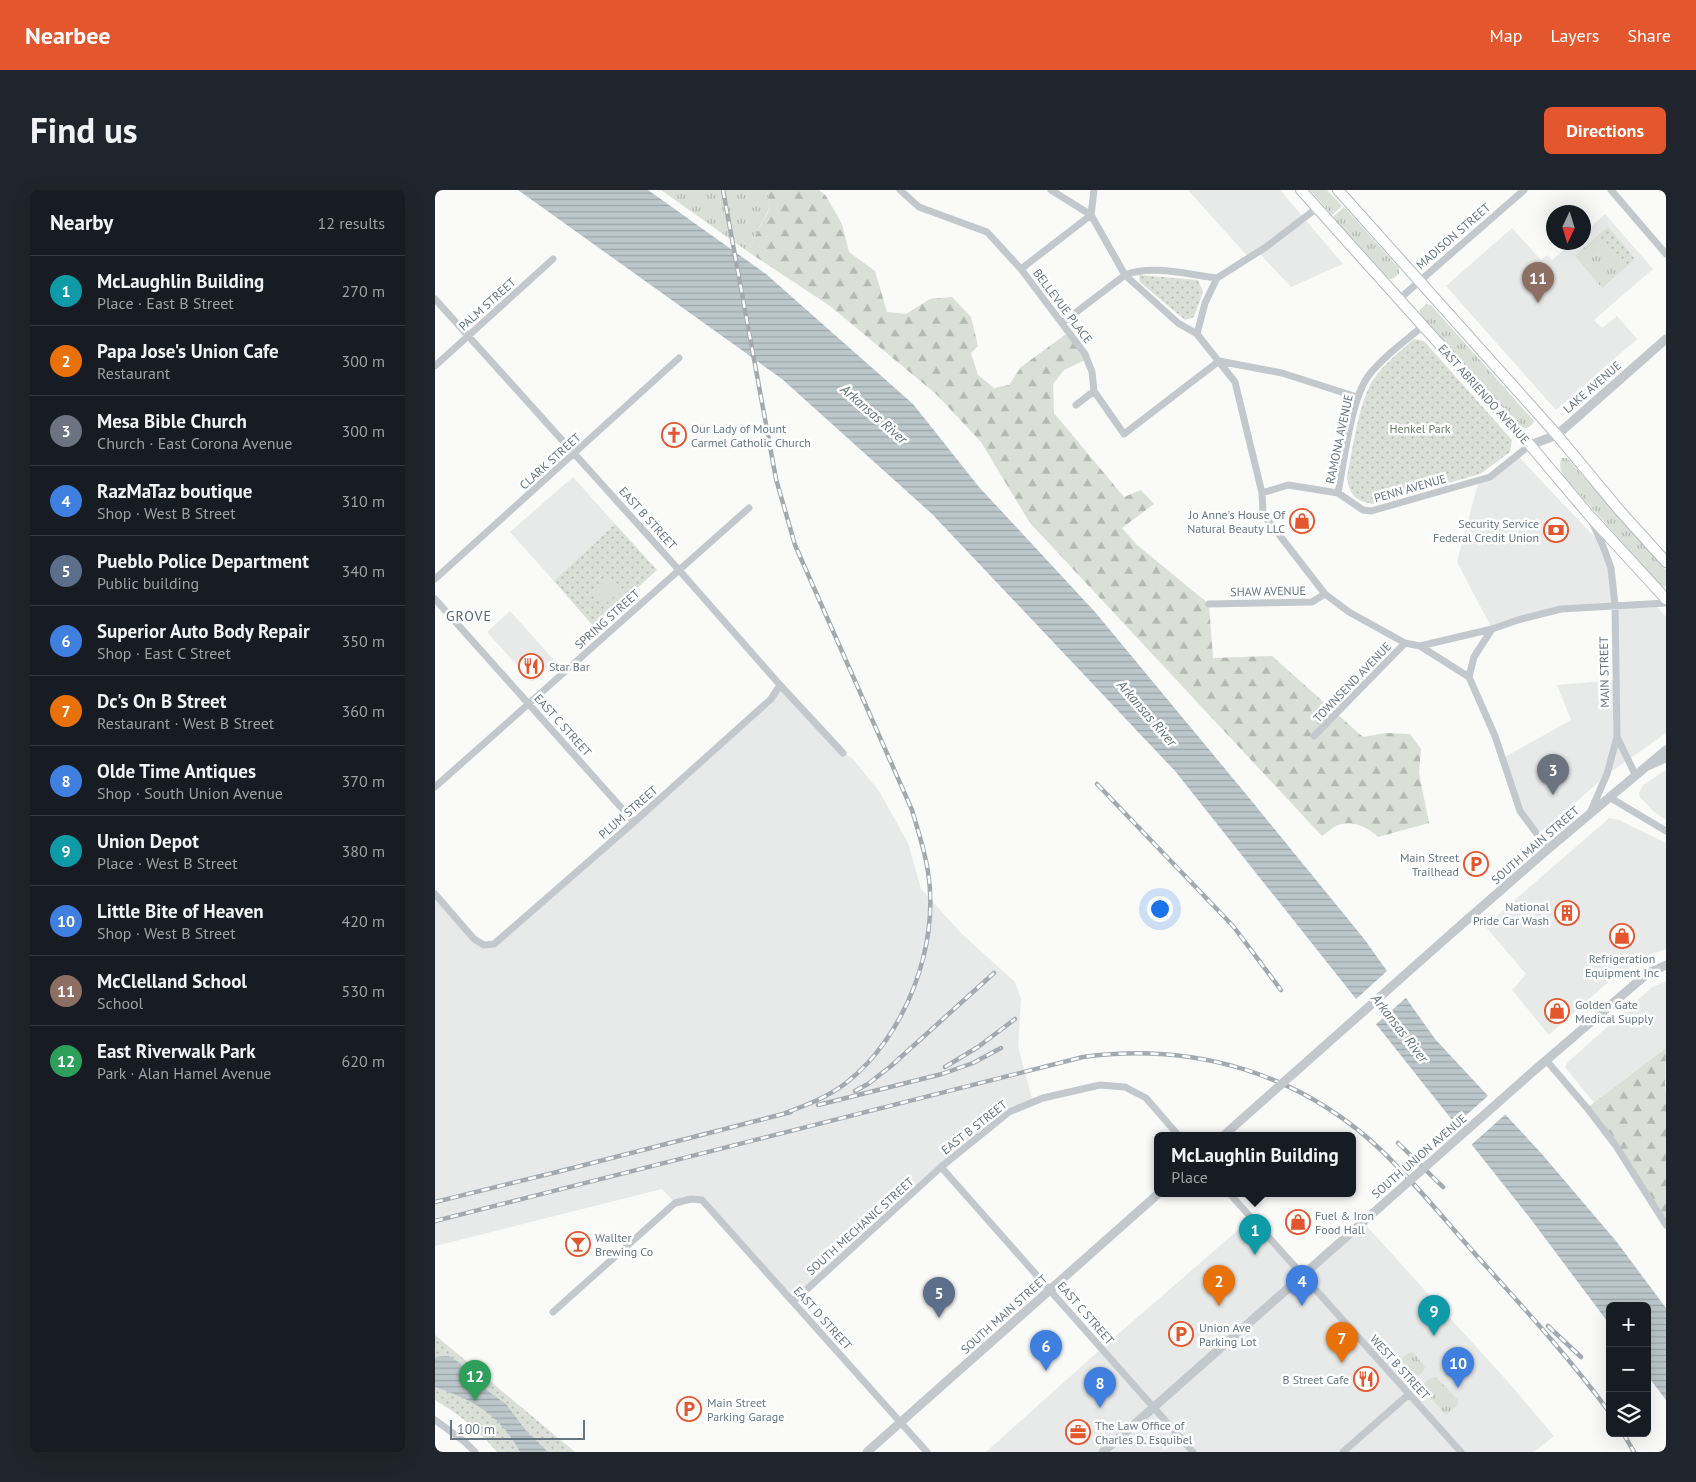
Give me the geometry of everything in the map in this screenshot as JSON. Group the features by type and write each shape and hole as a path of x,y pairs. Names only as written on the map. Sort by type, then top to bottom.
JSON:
{"main road":[{"name":"EAST ABRIENDO AVENUE","path":"1301,190 1530,445 1589,515 1666,601"},
{"path":"1338,190 1557,435 1620,511 1666,562"}],"street":[{"name":"BELLEVUE PLACE","path":"900,190 919,207 987,232 1021,269 1085,354 1092,372 1094,391 1124,434 1219,361"},
{"path":"1051,190 1091,215 1125,275 1178,323 1197,334 1235,382 1262,493 1263,514 1325,594 1349,612 1405,643 1420,646 1469,677 1495,736 1520,811 1548,849"},
{"path":"1021,269 1091,215 1094,190"},
{"name":"MADISON STREET","path":"1398,300 1524,190"},
{"path":"1611,190 1666,254"},
{"path":"1197,334 1205,303 1217,278 1266,247 1317,208"},
{"name":"PALM STREET","path":"435,366 553,259"},
{"path":"1062,323 1125,275 1138,271 1150,270 1217,278"},
{"name":"EAST B STREET","path":"435,299 843,753"},
{"name":"RAMONA AVENUE","path":"1338,493 1357,397 1368,377 1385,356 1423,326"},
{"name":"LAKE AVENUE","path":"1530,445 1557,435 1666,339"},
{"name":"CLARK STREET","path":"435,579 679,358"},
{"path":"1219,361 1283,373 1357,397"},
{"path":"1076,405 1094,391"},
{"name":"PENN AVENUE","path":"1262,493 1288,485 1338,493 1363,510 1371,511 1490,476 1530,445"},
{"name":"SPRING STREET","path":"435,787 749,508"},
{"name":"MAIN STREET","path":"1589,515 1611,568 1615,605 1617,737 1607,774 1590,813"},
{"name":"SHAW AVENUE","path":"1209,604 1312,602 1325,594"},
{"name":"EAST C STREET","path":"435,598 635,822"},
{"path":"1420,646 1492,629 1561,609 1666,601"},
{"path":"1469,677 1474,657 1492,629"},
{"name":"TOWNSEND AVENUE","path":"1314,736 1405,643"},
{"name":"PLUM STREET","path":"435,894 474,939 484,945 494,944 635,822 771,700 780,685"},
{"name":"MAIN STREET","path":"1617,737 1637,773"},
{"name":"SOUTH MAIN STREET","path":"1228,1132 1548,849 1666,750"},
{"name":"SOUTH MAIN STREET","path":"1637,773 1666,759"},
{"path":"1609,797 1666,831"},
{"name":"SOUTH UNION AVENUE","path":"1103,1452 1546,1060 1648,973 1666,965"},
{"path":"1546,1060 1616,1146 1666,1224"},
{"name":"EAST B STREET","path":"941,1167 1009,1112 1043,1098 1100,1085 1125,1088 1146,1098 1176,1132"},
{"name":"EAST C STREET","path":"941,1167 1193,1452"},
{"name":"SOUTH MECHANIC STREET","path":"793,1302 941,1167"},
{"name":"SOUTH MAIN STREET","path":"867,1452 1154,1197"},
{"path":"1233,1197 1301,1275"},
{"name":"EAST D STREET","path":"553,1312 675,1202 691,1199 702,1200 927,1452"},
{"name":"WEST B STREET","path":"1301,1275 1461,1452"},
{"path":"1343,1452 1408,1395"},
{"path":"435,1420 465,1442 475,1452"}],"shaded area":[{"path":"1188,190 1280,190 1343,264 1291,287 1258,252 1249,258"},
{"path":"1605,214 1653,269 1594,320 1602,328 1617,316 1637,339 1556,410 1446,286 1512,228 1541,260 1547,255 1552,260 1564,250 1591,250 1591,227"},
{"path":"1517,455 1603,546 1615,605 1561,609 1492,629 1457,562 1479,480 1490,477"},
{"path":"573,477 615,524 554,581 510,532"},
{"path":"1654,603 1666,617 1666,733 1608,774 1546,828 1537,833 1520,811 1503,758 1571,720 1557,685 1616,680 1615,605"},
{"path":"510,611 555,661 532,682 487,632"},
{"path":"780,685 843,753 852,758 879,791 908,843 921,889 962,934 1015,982 1021,999 1018,1047 1033,1102 1009,1112 793,1302 702,1200 675,1203 662,1189 435,1246 435,894 474,939 494,944 771,699"},
{"path":"1666,770 1666,820 1653,811 1640,797 1639,793 1643,785"},
{"path":"1609,818 1619,820 1666,843 1666,949 1643,957 1606,984 1549,1035 1512,990 1526,974 1485,926"},
{"path":"1666,981 1666,1048 1594,1103 1565,1067 1568,1062 1651,988"},
{"path":"1252,1218 1301,1275 1363,1222 1509,1383 1554,1436 1534,1452 986,1452"}],"green space":[{"path":"661,190 767,190 770,207 747,251"},
{"path":"767,190 819,190 826,196 842,224 849,252 875,271 887,312 906,314 930,299 952,297 971,317 978,346 971,353 978,375 994,388 1009,385 1021,367 1069,332 1087,359 1064,370 1053,384 1054,413 1124,497 1141,490 1154,504 1122,528 1137,545 1209,604 1213,658 1272,656 1363,737 1386,733 1410,734 1421,749 1419,773 1429,823 1378,837 1364,827 1347,823 1334,827 1322,836 1030,523 981,442 936,394 830,306 747,251 770,208"},
{"path":"1310,190 1327,190 1342,206 1332,215"},
{"path":"1344,207 1399,268 1399,274 1390,279 1384,274 1333,217"},
{"path":"1608,227 1635,259 1625,268 1597,236"},
{"path":"1597,236 1625,268 1602,288 1575,256 1582,250 1591,250 1591,241"},
{"path":"1139,275 1198,280 1203,292 1194,317 1185,320 1140,282"},
{"path":"1426,304 1431,305 1533,420 1534,422 1531,425 1526,428 1520,427 1420,314 1420,310"},
{"name":"Henkel Park","path":"1414,339 1424,341 1512,440 1510,452 1480,474 1373,504 1354,496 1347,477 1363,401 1377,374 1397,353"},
{"path":"1562,458 1567,458 1666,570 1666,587 1661,586 1566,479 1561,469 1560,463"},
{"path":"615,524 657,570 594,627 554,581"},
{"path":"607,579 620,592 605,604 594,591"},
{"path":"1666,1048 1665,1084 1666,1225 1587,1108"},
{"path":"435,1335 575,1452 497,1452 468,1423 435,1400"},
{"path":"1413,1352 1425,1367 1421,1374 1413,1377 1399,1361 1408,1353"},
{"path":"1436,1377 1458,1400 1457,1406 1446,1415 1423,1389 1427,1380"}],"water":[{"name":"Arkansas River","path":"518,190 648,190 766,274 913,404 979,487 1095,612 1250,799 1365,940 1435,1039 1541,1153 1616,1241 1666,1308 1666,1400 1651,1380 1651,1302 1606,1302 1606,1320 1530,1218 1175,771 932,514 782,379"},
{"path":"449,1356 461,1364 478,1384 506,1404 527,1432 548,1452 520,1452 504,1428 485,1410 462,1397 435,1387 435,1358"}],"pier":[{"path":"1389,969 1408,996 1374,1026 1354,1001"},
{"path":"1490,1094 1507,1113 1470,1146 1454,1126"}],"railway":[{"path":"723,190 776,479 795,545 912,810 927,864 930,900 929,930 914,988 901,1016 885,1041 867,1064 846,1083 817,1100 785,1113"},
{"path":"1097,784 1233,926 1281,990"},
{"path":"855,1091 868,1084 891,1066 994,973"},
{"path":"945,1067 978,1047 1015,1019"},
{"path":"818,1105 942,1074 973,1063 1001,1048"},
{"path":"435,1221 1083,1057 1165,1054 1205,1060 1243,1069 1281,1083 1316,1101 1350,1124 1382,1151 1545,1332 1606,1408"},
{"path":"435,1202 791,1112"},
{"path":"1398,1143 1443,1187"},
{"path":"1548,1326 1581,1357"},
{"path":"1625,1437 1634,1452"}],"place":[{"name":"McClelland School","path":"1538,303"},
{"name":"Our Lady of Mount Carmel Catholic Church","path":"674,435"},
{"name":"Jo Anne's House Of Natural Beauty LLC","path":"1302,521"},
{"name":"Security Service Federal Credit Union","path":"1556,530"},
{"name":"Star Bar","path":"531,666"},
{"name":"Mesa Bible Church","path":"1553,795"},
{"name":"Main Street Trailhead","path":"1476,864"},
{"name":"National Pride Car Wash","path":"1567,913"},
{"name":"Refrigeration Equipment Inc","path":"1622,936"},
{"name":"Golden Gate Medical Supply","path":"1557,1011"},
{"name":"Fuel & Iron Food Hall","path":"1298,1222"},
{"name":"Wallter Brewing Co","path":"578,1244"},
{"name":"McLaughlin Building","path":"1255,1255"},
{"name":"Papa Jose's Union Cafe","path":"1219,1306"},
{"name":"RazMaTaz boutique","path":"1302,1306"},
{"name":"Pueblo Police Department","path":"939,1318"},
{"name":"Union Ave Parking Lot","path":"1181,1334"},
{"name":"Union Depot","path":"1434,1336"},
{"name":"Dc's On B Street","path":"1342,1363"},
{"name":"Superior Auto Body Repair","path":"1046,1371"},
{"name":"B Street Cafe","path":"1366,1379"},
{"name":"Little Bite of Heaven","path":"1458,1388"},
{"name":"East Riverwalk Park","path":"475,1401"},
{"name":"Olde Time Antiques","path":"1100,1408"},
{"name":"Main Street Parking Garage","path":"689,1409"},
{"name":"The Law Office of Charles D. Esquibel","path":"1078,1432"}],"district":[{"name":"GROVE","path":"469,616"}]}
